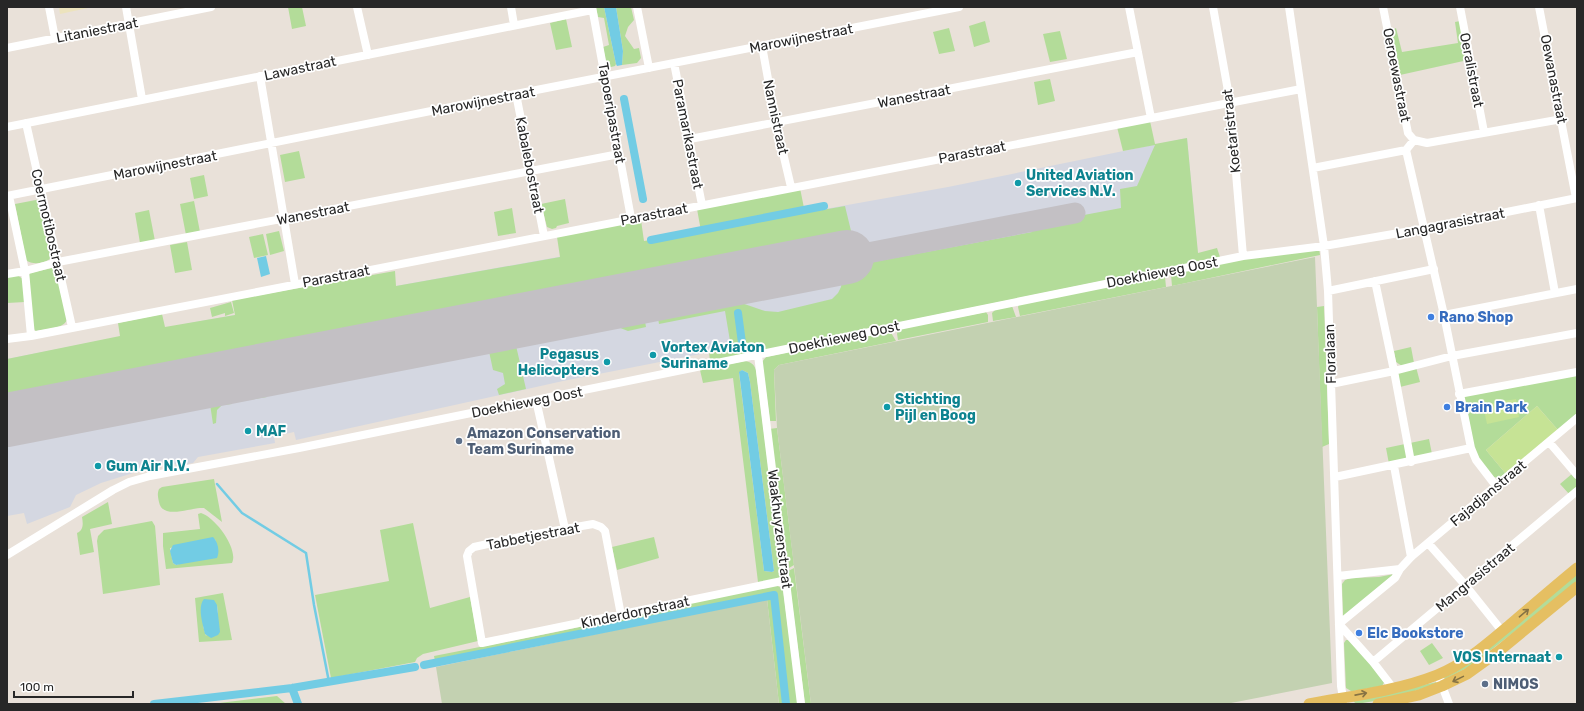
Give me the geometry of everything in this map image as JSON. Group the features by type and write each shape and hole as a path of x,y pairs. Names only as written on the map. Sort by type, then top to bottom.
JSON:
{"main road":[{"path":"1309,704 1343,701 1438,675 1463,662 1577,568"},
{"path":"1378,704 1419,695 1467,674 1482,664 1577,587"}],"street":[{"path":"49,7 55,38"},
{"path":"126,7 142,99"},
{"path":"357,7 368,54"},
{"path":"511,7 514,26"},
{"path":"637,7 649,68"},
{"name":"Marowijnestraat","path":"8,196 959,7"},
{"path":"1129,7 1151,118"},
{"name":"Koetaristraat","path":"1212,7 1230,102 1243,256"},
{"name":"Floralaan","path":"1289,7 1324,246 1328,291 1341,686 1343,701"},
{"name":"Oeroewastraat","path":"1383,7 1408,133 1414,140"},
{"name":"Oeralistraat","path":"1460,7 1484,132"},
{"name":"Oewanastraat","path":"1539,7 1577,198"},
{"name":"Litaniestraat","path":"7,48 206,8"},
{"name":"Lawastraat","path":"7,127 514,26 592,8"},
{"name":"Tapoeripastraat","path":"592,8 632,218"},
{"name":"Nannistraat","path":"762,46 776,123 791,187"},
{"name":"Wanestraat","path":"690,139 1138,52"},
{"name":"Paramarikastraat","path":"674,63 702,205"},
{"path":"260,76 295,284"},
{"name":"Parastraat","path":"7,339 31,336 1301,89"},
{"name":"Kabalebostraat","path":"516,94 544,236"},
{"path":"1313,168 1406,150 1414,140 1427,143 1562,119"},
{"name":"Coermotibostraat","path":"26,123 72,327"},
{"path":"1406,150 1426,228 1471,448 1476,460 1496,486"},
{"name":"Wanestraat","path":"7,274 25,271 58,262 619,154"},
{"path":"8,196 25,271 31,336"},
{"name":"Langagrasistraat","path":"1324,246 1426,228 1577,198"},
{"path":"1539,205 1555,293"},
{"name":"Doekhieweg Oost","path":"7,555 113,490 129,482 150,476 299,448 1243,256 1324,246"},
{"path":"1328,291 1434,269"},
{"path":"1375,281 1411,462"},
{"path":"1444,315 1577,290"},
{"path":"1331,384 1394,371 1452,356 1577,333"},
{"name":"Waakhuyzenstraat","path":"758,355 787,580 801,704"},
{"path":"1459,394 1577,372"},
{"path":"536,400 565,529"},
{"name":"Fajadjanstraat","path":"1339,624 1395,578 1400,569 1411,557 1577,418"},
{"path":"1549,442 1577,475"},
{"path":"1334,477 1394,466 1471,448"},
{"path":"1394,466 1411,557"},
{"name":"Mangrasistraat","path":"1373,662 1466,586 1577,491"},
{"name":"Tabbetjestraat","path":"482,643 467,556 469,551 474,547 520,537 593,524 601,527 605,531 622,615"},
{"path":"1428,543 1466,586 1502,631"},
{"path":"1338,576 1400,569"},
{"name":"Kinderdorpstraat","path":"482,643 787,580"},
{"path":"1339,624 1373,662 1393,688"},
{"path":"1438,675 1449,704"}],"shaded area":[{"path":"1187,138 1198,256 563,381 296,440 294,432 274,436 275,443 198,457 193,463 176,466 176,464 169,465 168,462 150,465 149,463 145,464 146,466 132,470 133,473 101,483 76,495 70,507 27,524 24,513 7,516 7,359 190,323 948,187"}],"green space":[{"path":"288,7 302,7 306,26 292,29"},
{"path":"596,7 604,7 616,64 615,66 607,68 603,47 609,45 604,18 598,17"},
{"path":"616,7 631,7 634,20 628,27 625,36 634,49 639,48 641,58 637,63 622,65 623,51"},
{"path":"566,19 572,47 556,50 550,23"},
{"path":"985,21 990,42 974,47 969,26"},
{"path":"1460,21 1468,60 1400,75 1391,31 1396,28 1402,52 1458,43 1455,22"},
{"path":"949,28 955,51 939,54 933,32"},
{"path":"1060,31 1067,59 1050,62 1043,34"},
{"path":"1050,79 1055,101 1038,105 1034,82"},
{"path":"1150,121 1155,144 1187,138 1198,253 1217,248 1220,257 710,361 709,352 731,347 725,311 659,324 656,307 721,296 765,311 778,312 832,299 841,287 843,270 857,265 1032,232 1031,225 1121,208 1120,189 1137,186 1155,145 1123,151 1117,127"},
{"path":"299,151 305,178 285,182 280,155"},
{"path":"204,175 208,196 194,199 190,178"},
{"path":"800,188 805,213 845,206 852,235 98,381 7,397 7,359 120,336 118,323 162,314 165,327 235,315 232,300 395,271 396,286 560,257 557,237 641,220 644,241 701,231 697,209"},
{"path":"41,199 52,257 43,262 32,263 26,260 15,204"},
{"path":"565,199 569,223 552,229 547,227 541,204"},
{"path":"194,201 200,232 186,235 180,204"},
{"path":"512,208 516,233 498,236 494,212"},
{"path":"149,210 155,241 140,243 135,213"},
{"path":"279,231 284,251 270,255 266,234"},
{"path":"263,234 268,255 254,258 249,237"},
{"path":"187,242 192,270 175,273 170,245"},
{"path":"1304,247 1319,248 1320,255 1172,286 1172,273"},
{"path":"1315,257 1332,683 1226,704 811,704 777,428 774,370 779,365"},
{"path":"52,268 57,270 67,320 58,327 36,331 32,328 29,275 30,273"},
{"path":"17,275 23,279 25,302 7,303 7,277"},
{"path":"1163,275 1165,277 1166,287 1020,316 1018,307 1019,304"},
{"path":"231,302 234,313 225,316 225,313 212,317 210,308"},
{"path":"1012,306 1016,317 993,321 992,313 996,309"},
{"path":"1324,306 1329,444 1322,447 1317,307"},
{"path":"643,310 646,327 628,331 610,324 606,316"},
{"path":"986,312 988,315 988,322 898,340 898,329"},
{"path":"890,331 896,341 779,365 774,370 776,421 770,421 762,362 766,357"},
{"path":"514,337 526,389 499,395 497,389 505,384 503,373 493,370 487,342"},
{"path":"1411,347 1414,363 1402,366 1396,362 1394,351"},
{"path":"745,361 752,364 756,370 782,574 781,577 775,580 758,582 733,378 703,383 700,370","holes":["742,370 748,373 774,571 772,572 764,571 739,373"]},
{"path":"1416,367 1420,382 1400,387 1398,373"},
{"path":"1577,374 1577,413 1558,430 1537,406 1486,450 1506,474 1500,478 1493,477 1475,452 1464,395"},
{"path":"265,384 267,397 241,401 239,388"},
{"path":"230,392 232,404 222,405 217,410 216,423 213,424 210,404 216,394"},
{"path":"1516,399 1519,417 1487,424 1483,405"},
{"path":"1537,406 1558,430 1506,474 1486,450"},
{"path":"777,428 794,565 789,568 769,429"},
{"path":"1429,439 1432,454 1416,458 1413,456 1410,443"},
{"path":"1405,444 1408,459 1389,464 1386,448"},
{"path":"1573,473 1577,478 1577,489 1570,495 1560,484"},
{"path":"214,479 222,522 204,508 170,512 161,507 158,494 159,489 162,487"},
{"path":"108,502 112,524 90,529 94,552 80,555 77,533 82,528 82,517"},
{"path":"201,513 207,516 224,534 232,550 232,563 166,569 163,533 200,529 198,514","holes":["215,539 218,551 176,565 173,563 170,548"]},
{"path":"152,521 155,526 160,585 103,594 97,541 98,536 104,530"},
{"path":"413,523 430,608 470,597 478,641 423,654 417,658 415,662 331,678 315,595 389,581 380,530"},
{"path":"654,537 659,558 617,570 612,547"},
{"path":"794,568 811,704 805,704 788,571"},
{"path":"1577,573 1577,581 1531,619 1469,667 1445,679 1444,677"},
{"path":"1394,574 1343,617 1342,584 1345,580 1351,578 1379,577"},
{"path":"776,585 783,589 798,704 779,704 767,599 436,666 434,656 556,632"},
{"path":"223,593 232,640 199,642 195,598","holes":["217,605 218,613 206,636 203,626"]},
{"path":"767,599 779,704 442,704 436,667"},
{"path":"1346,640 1349,640 1385,681 1382,686 1354,691 1346,688 1344,643"},
{"path":"1432,643 1443,658 1429,665 1420,651"},
{"path":"1437,682 1437,684 1392,698 1357,704 1353,700"},
{"path":"277,696 286,704 211,704"}],"sand":[{"path":"59,7 88,7 88,8 60,14"}],"water":[{"path":"604,7 616,7 623,51 622,65 617,66 616,64"},
{"path":"266,256 270,274 261,277 257,258"},
{"path":"742,370 748,373 750,382 774,571 772,572 764,571 739,372"},
{"path":"213,537 218,547 217,558 176,565 173,563 170,551 173,545"},
{"path":"204,599 214,600 217,605 220,632 218,635 211,638 205,634 202,621 201,607"}],"waterway":[{"path":"624,99 643,199"},
{"path":"651,240 824,206"},
{"path":"738,313 742,343"},
{"path":"217,484 242,513 306,553 314,605 329,682"},
{"path":"424,665 774,595 786,704"},
{"path":"154,704 292,688 415,667"},
{"path":"292,688 298,704"}],"taxiway":[{"path":"847,257 1075,213"}],"runway":[{"path":"7,420 847,257"}],"place":[{"name":"United Aviation Services N.V.","path":"1018,183"},
{"name":"Rano Shop","path":"1431,317"},
{"name":"Vortex Aviaton Suriname","path":"653,355"},
{"name":"Pegasus Helicopters","path":"607,362"},
{"name":"Stichting Pijl en Boog","path":"887,407"},
{"name":"Brain Park","path":"1447,407"},
{"name":"MAF","path":"248,431"},
{"name":"Amazon Conservation Team Suriname","path":"459,441"},
{"name":"Gum Air N.V.","path":"98,466"},
{"name":"Elc Bookstore","path":"1359,633"},
{"name":"VOS Internaat","path":"1559,657"},
{"name":"NIMOS","path":"1485,684"}]}
